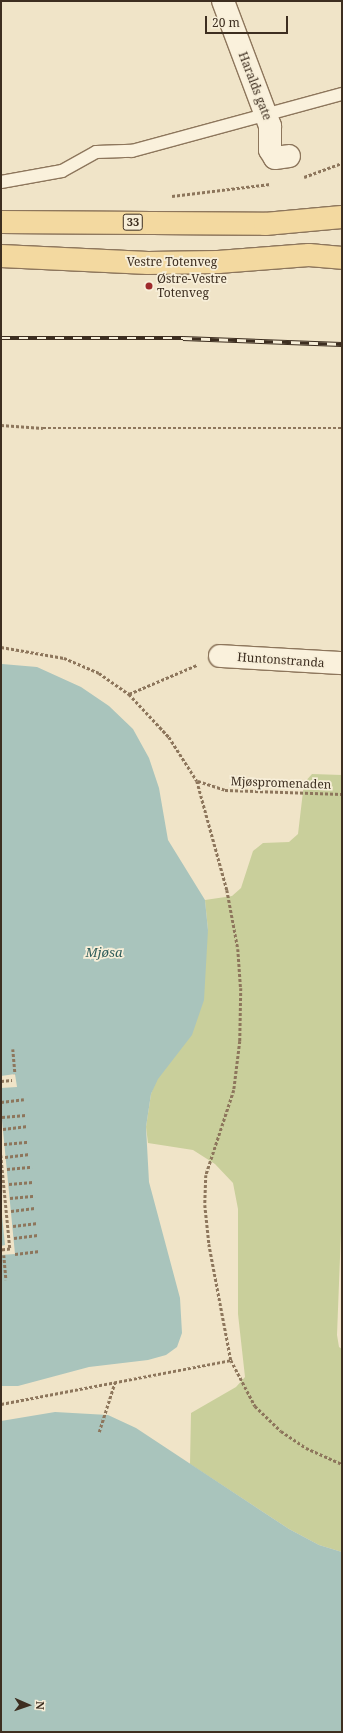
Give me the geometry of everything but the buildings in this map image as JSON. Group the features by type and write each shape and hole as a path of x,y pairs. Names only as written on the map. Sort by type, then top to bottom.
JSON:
{"main road":[{"name":"33","path":"1,222 265,224 342,217"},
{"name":"Vestre Totenveg","path":"1,256 148,263 218,262 308,255 342,258"}],"street":[{"name":"Haralds gate","path":"223,1 270,126 270,150 275,158 289,156"},
{"name":"Huntonstranda","path":"220,656 342,664"}],"lane":[{"path":"1,182 62,171 96,152 132,151 219,129 265,114 342,94"}],"path":[{"path":"298,180 342,163"},
{"path":"166,197 272,184"},
{"path":"1,425 43,428 342,428"},
{"path":"1,647 64,658 99,673 129,694 169,737 197,781 227,890 238,949 241,988 240,1041 234,1090 206,1175 205,1205 209,1244 231,1360 255,1406 281,1431 306,1448 342,1464"},
{"path":"129,694 220,656"},
{"name":"Mjøspromenaden","path":"197,781 225,790 342,794"},
{"path":"13,1049 15,1074"},
{"path":"1,1081 12,1080"},
{"path":"1,1102 24,1100"},
{"path":"2,1118 26,1115"},
{"path":"3,1129 28,1126"},
{"path":"4,1144 29,1142"},
{"path":"5,1156 30,1154"},
{"path":"1,1155 10,1249 1,1250"},
{"path":"7,1169 32,1167"},
{"path":"8,1184 33,1182"},
{"path":"10,1198 34,1196"},
{"path":"11,1210 36,1208"},
{"path":"13,1226 38,1223"},
{"path":"14,1238 38,1235"},
{"path":"15,1254 40,1251"},
{"path":"4,1255 6,1280"},
{"path":"1,1404 231,1360"},
{"path":"99,1432 115,1382"}],"green space":[{"path":"312,774 342,775 342,1206 337,1335 339,1347 342,1349 342,1552 319,1545 289,1529 190,1464 191,1413 236,1387 245,1377 238,1314 238,1209 233,1183 215,1164 193,1150 148,1143 146,1127 151,1094 208,930 205,900 232,896 241,888 253,851 263,843 289,842 298,834 304,783"}],"water":[{"name":"Mjøsa","path":"2,664 37,667 81,687 109,706 133,729 149,758 159,788 168,840 205,900 208,930 204,1000 192,1035 158,1079 151,1094 146,1127 149,1182 180,1298 182,1333 177,1347 166,1355 148,1360 89,1367 18,1386 1,1386"},
{"path":"55,1412 108,1415 136,1428 289,1529 319,1545 342,1552 342,1732 1,1732 1,1421"}],"pier":[{"path":"15,1074 17,1087 1,1088 1,1076"},
{"path":"1,1110 15,1254 1,1255 1,1246 5,1245 1,1206"}],"railway":[{"path":"1,338 183,338 342,344"}],"place":[{"name":"Østre-Vestre Totenveg","path":"149,286"}]}
